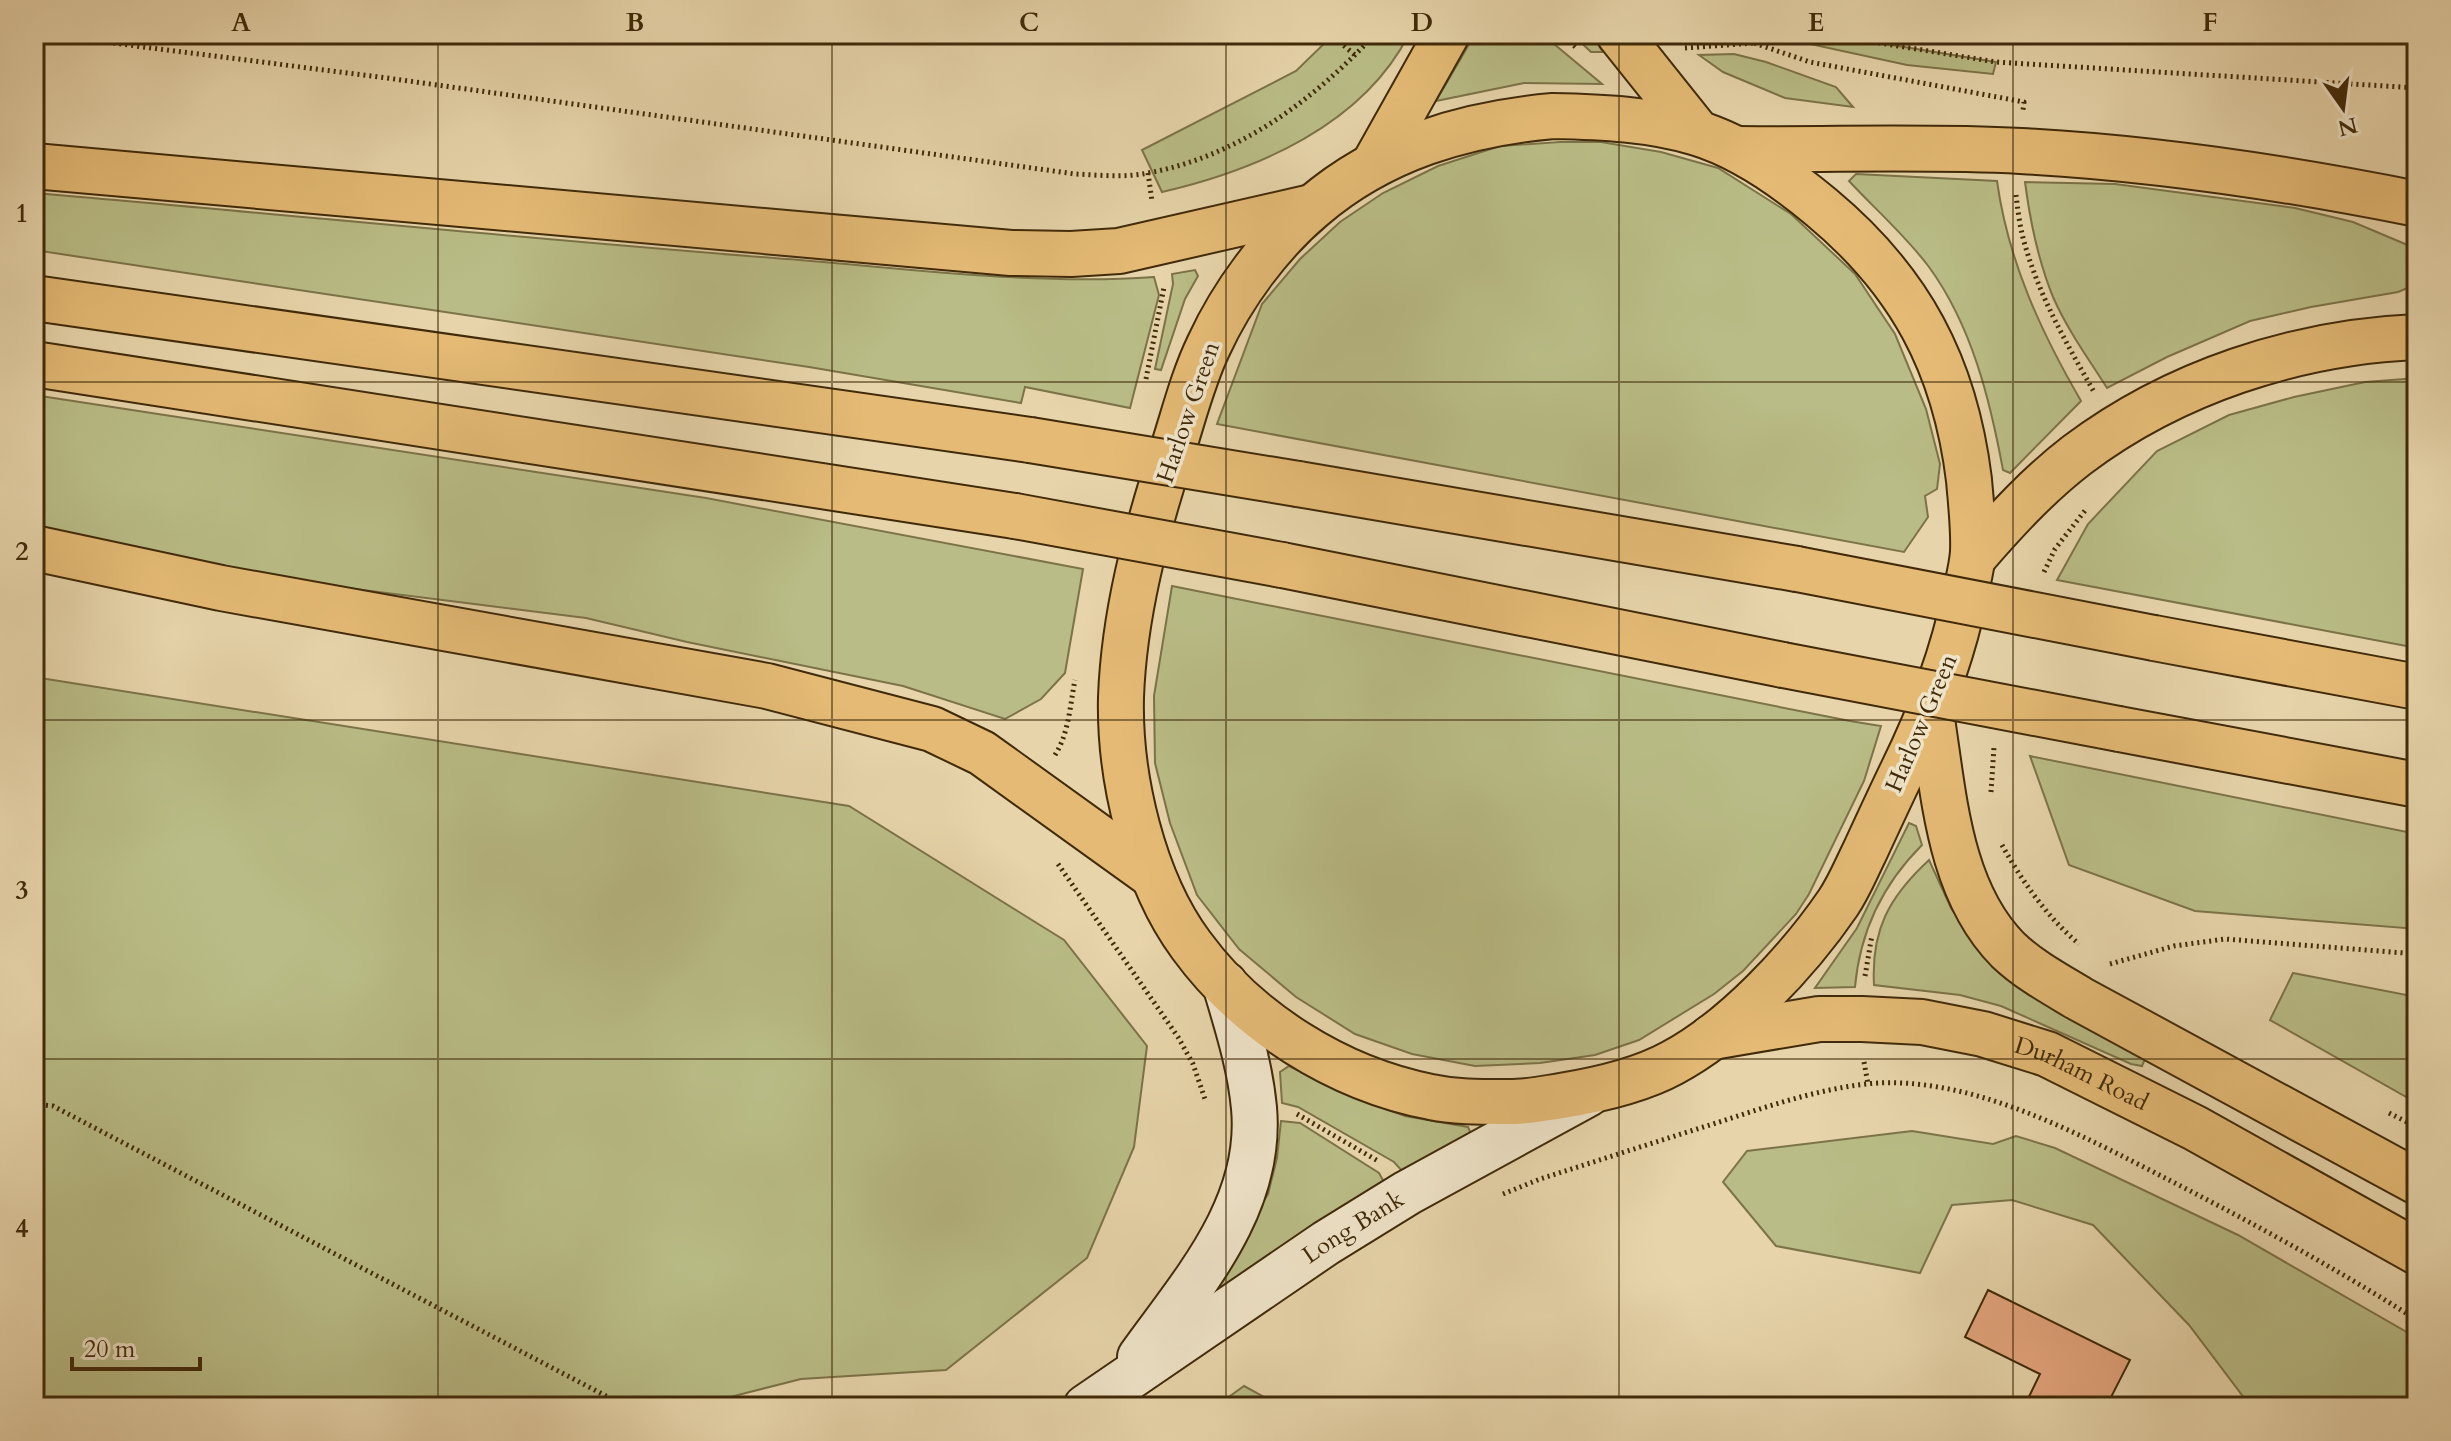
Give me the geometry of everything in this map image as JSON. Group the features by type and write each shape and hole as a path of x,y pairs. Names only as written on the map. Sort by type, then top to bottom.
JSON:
{"main road":[{"path":"1374,164 1447,34"},
{"path":"1619,34 1717,141 2021,151 2130,159 2316,184 2417,204"},
{"name":"Harlow Green","path":"1602,117 1717,141 1795,185 1848,229 1884,268 1913,306 1933,344 1955,401 1965,447 1972,509 1973,558 1955,642 1931,713 1843,897 1784,974 1712,1037 1671,1065 1593,1091 1514,1103 1433,1098 1356,1075 1285,1036 1225,984 1191,945 1153,876 1135,813 1125,763 1121,697 1130,613 1155,506 1206,350 1235,297 1271,250 1312,207 1374,164 1422,142 1461,129 1525,118 1602,117"},
{"path":"34,166 1011,253 1119,251 1312,207"},
{"path":"34,298 1030,440 1797,569 2417,687"},
{"path":"1973,558 2038,488 2077,455 2155,406 2250,367 2312,350 2417,337"},
{"path":"34,364 1015,516 2417,785"},
{"path":"34,548 221,588 767,686 932,729 982,753 1153,876"},
{"path":"1931,713 1952,838 1963,876 1977,908 2010,952 2080,999 2417,1182"},
{"name":"Long Bank","path":"1123,1382 1216,1251 1240,1204 1252,1157 1254,1110 1244,1049 1225,984"},
{"name":"Durham Road","path":"1712,1037 1819,1019 1922,1022 1983,1034 2047,1054 2195,1128 2417,1252"},
{"name":"Long Bank","path":"1086,1407 1380,1209 1593,1091"}],"path":[{"path":"42,34 387,78 1075,174 1148,173 1195,160 1237,142 1276,121 1315,93 1375,34"},
{"path":"1330,34 1355,55"},
{"path":"1739,34 1754,43 1810,62 2024,102"},
{"path":"1850,34 1874,42 1996,62 2417,88"},
{"path":"1691,47 1754,43"},
{"path":"2015,189 2024,242 2036,281 2060,333 2094,391"},
{"path":"1998,833 2030,891 2051,917 2084,948"},
{"path":"1055,861 1178,1037 1193,1064 1209,1111"},
{"path":"2119,972 2105,965 2174,946 2225,939 2417,954"},
{"path":"1498,1196 1540,1179 1769,1105 1868,1084 1912,1084 1967,1094 2075,1132 2229,1210 2417,1320"},
{"path":"34,1104 53,1106 627,1407"},
{"path":"2377,1107 2417,1127"},
{"path":"1288,1112 1297,1114 1382,1163"},
{"path":"2406,1313 2417,1310"}],"green space":[{"path":"1334,34 1409,34 1389,66 1364,94 1304,139 1234,171 1162,192 1142,150 1296,71"},
{"path":"1475,34 1542,34 1602,84 1524,83 1436,101"},
{"path":"1572,34 1591,34 1603,52 1591,52"},
{"path":"1764,34 1850,34 1874,42 1996,62 1993,74 1907,65"},
{"path":"1734,54 1836,87 1853,107 1785,98 1723,72 1699,55"},
{"path":"1601,142 1661,152 1718,168 1791,214 1855,274 1895,334 1926,409 1940,464 1937,489 1925,496 1928,517 1904,552 1217,424 1262,304 1300,259 1340,222 1383,193 1438,166 1500,146"},
{"path":"1856,174 1997,181 2009,239 2028,295 2081,401 2010,473 2003,470 1985,391 1957,314 1929,267 1849,181"},
{"path":"2025,182 2115,184 2295,208 2353,222 2417,249 2417,284 2398,292 2250,321 2167,357 2107,388 2053,297 2035,240"},
{"path":"34,193 964,274 1060,279 1154,277 1159,295 1130,408 1025,387 1021,403 809,367 34,250"},
{"path":"1195,270 1198,276 1185,299 1161,370 1155,369 1173,284 1172,274"},
{"path":"2417,378 2417,648 2057,580 2088,524 2157,451 2229,415 2365,382"},
{"path":"34,395 706,498 1083,569 1065,673 1041,699 1005,719 903,686 586,618 291,581 34,533"},
{"path":"1172,586 1881,726 1864,781 1809,894 1796,914 1743,971 1714,994 1639,1040 1595,1055 1540,1063 1475,1066 1412,1054 1355,1034 1296,997 1239,949 1197,895 1170,823 1155,763 1154,696"},
{"path":"34,677 849,806 1064,940 1147,1046 1134,1147 1087,1258 946,1370 801,1379 726,1398 720,1407 34,1407"},
{"path":"2030,756 2417,834 2417,929 2195,911 2069,865"},
{"path":"1909,823 1916,826 1922,845 1895,876 1875,910 1862,947 1855,987 1815,988 1857,928"},
{"path":"1929,860 1951,908 1971,937 2145,1059 2142,1066 2131,1064 2001,1006 1960,995 1874,985 1876,947 1885,916 1903,887"},
{"path":"2293,973 2417,997 2417,1103 2270,1020"},
{"path":"1289,1066 1354,1097 1405,1116 1468,1127 1471,1134 1403,1172 1394,1162 1298,1107 1282,1103 1280,1072"},
{"path":"1281,1121 1300,1123 1379,1173 1384,1182 1195,1312 1268,1194 1277,1158"},
{"path":"1912,1131 1993,1144 2016,1136 2055,1148 2238,1235 2417,1338 2417,1400 2412,1407 2251,1407 2189,1325 2093,1225 2012,1200 1952,1205 1920,1273 1776,1246 1723,1182 1747,1151"},
{"path":"1244,1386 1282,1407 1215,1407"}],"building":[{"path":"1988,1290 2130,1360 2106,1407 2024,1407 2040,1374 1965,1337"}]}
